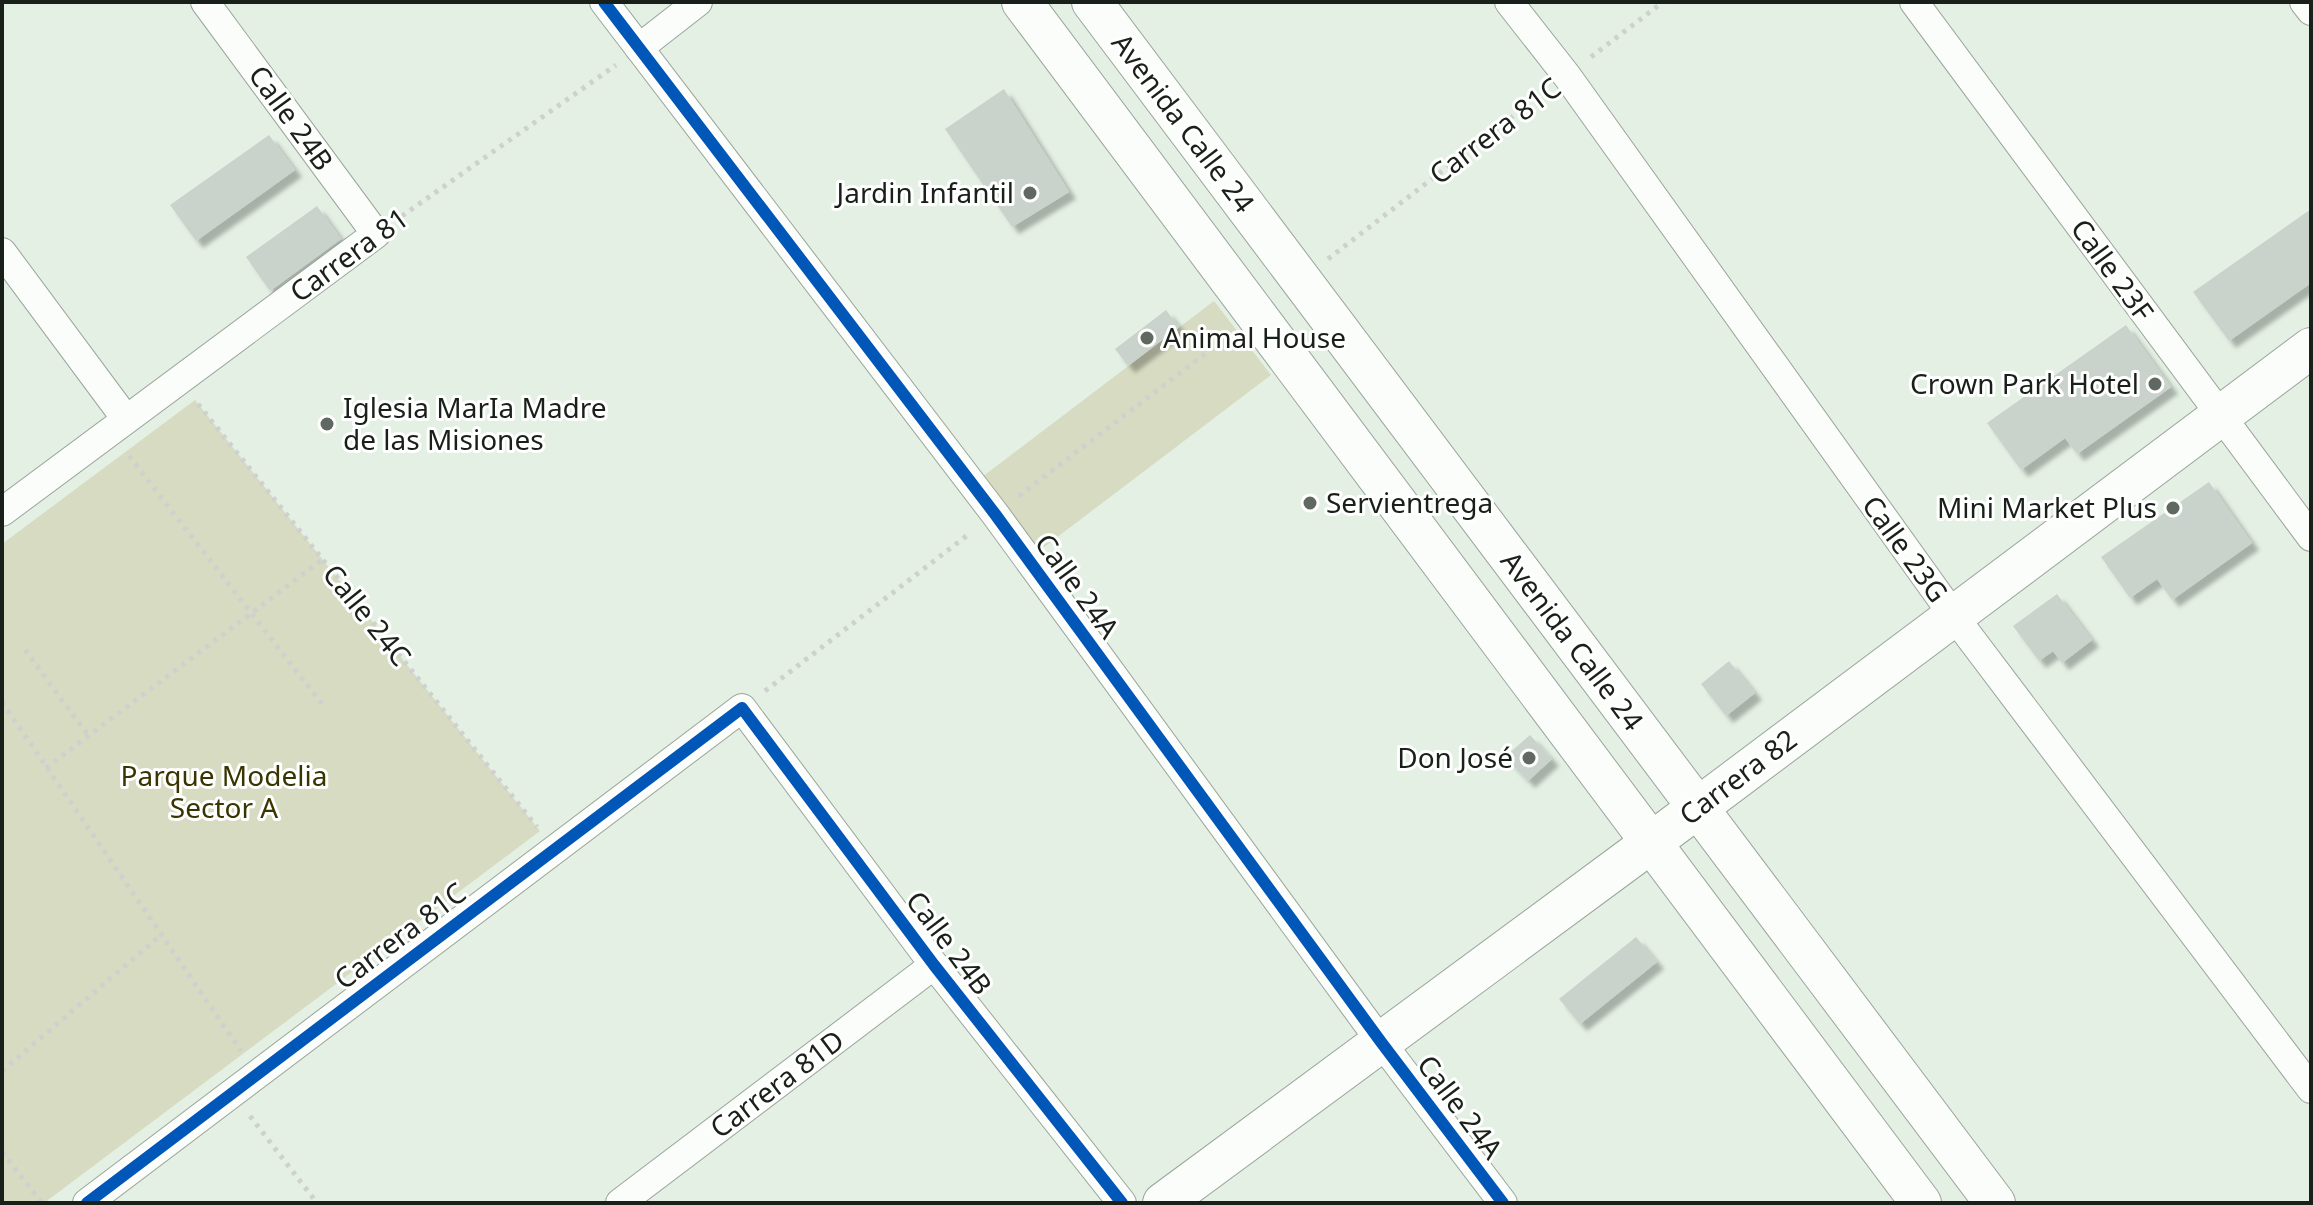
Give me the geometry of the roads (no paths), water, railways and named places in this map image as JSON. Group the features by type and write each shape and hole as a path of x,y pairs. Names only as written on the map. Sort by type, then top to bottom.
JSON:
{"main road":[{"name":"Avenida Calle 24","path":"1022,2 1921,1203"},
{"name":"Avenida Calle 24","path":"1092,2 1995,1203"},
{"name":"Carrera 82","path":"1163,1203 1652,842 2311,348"}],"street":[{"name":"Calle 24B","path":"205,2 376,234"},
{"name":"Calle 24A","path":"604,2 995,514 1381,1042 1503,1203"},
{"path":"639,48 698,2"},
{"name":"Calle 23G","path":"1509,2 1567,76 1953,615 2311,1089"},
{"name":"Calle 23F","path":"1914,2 2311,537"},
{"path":"2304,2 2311,11"},
{"name":"Carrera 81","path":"2,512 376,234"},
{"path":"2,252 126,419"},
{"name":"Calle 24B","path":"742,708 934,965 1122,1203"},
{"name":"Carrera 81C","path":"87,1203 742,708"},
{"name":"Carrera 81D","path":"620,1203 934,965"}],"place":[{"name":"Jardin Infantil","path":"1030,193"},
{"name":"Animal House","path":"1147,338"},
{"name":"Crown Park Hotel","path":"2155,384"},
{"name":"Iglesia MarIa Madre de las Misiones","path":"327,424"},
{"name":"Servientrega","path":"1310,503"},
{"name":"Mini Market Plus","path":"2173,508"},
{"name":"Don José","path":"1529,758"}],"park label":[{"name":"Parque Modelia Sector A","path":"224,792"}]}
